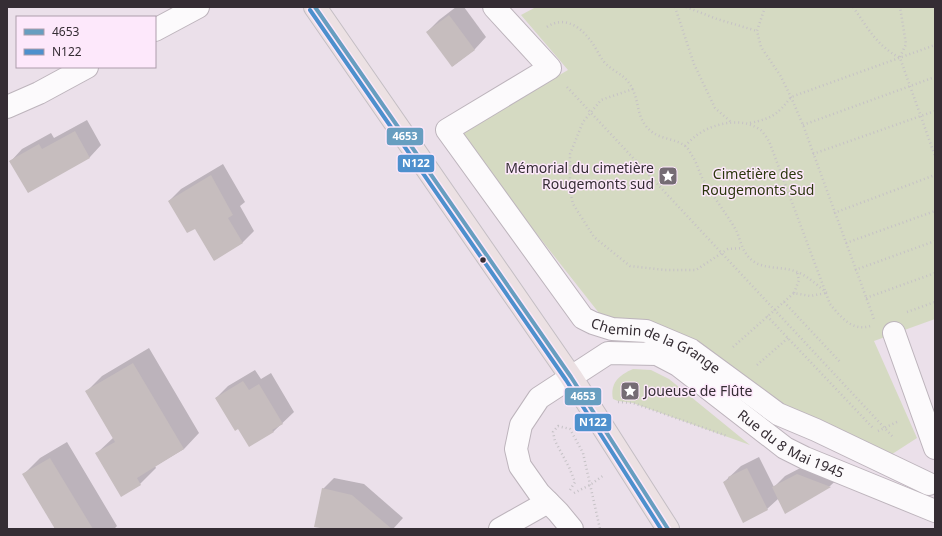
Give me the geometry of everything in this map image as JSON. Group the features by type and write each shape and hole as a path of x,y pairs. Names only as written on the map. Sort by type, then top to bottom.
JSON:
{"main road":[{"path":"314,7 571,377 668,529"}],"street":[{"path":"156,29 198,7"},
{"path":"494,7 550,68"},
{"path":"7,107 39,93 85,68"},
{"name":"Chemin de la Grange","path":"550,68 447,130 583,318 612,329 646,331 691,350 778,414 932,479"},
{"path":"898,324 935,448"},
{"name":"Rue du 8 Mai 1945","path":"572,529 539,492 520,466 516,449 521,425 539,398 608,353 657,354 678,365 785,448 805,458 928,508"},
{"path":"928,508 932,479"},
{"path":"500,529 548,502"}],"path":[{"path":"676,7 694,64 715,108 731,122"},
{"path":"686,7 757,31"},
{"path":"686,146 697,135 713,126 731,122 749,124 761,130 769,141 830,304 842,318 856,328 865,328 876,324 834,213 803,125 780,75 761,47 757,31 765,7"},
{"path":"853,7 879,43 889,52 900,58 935,156"},
{"path":"900,7 906,44 900,58"},
{"path":"542,30 552,24 564,21 577,27 590,39 604,62 625,77 633,90 638,105 639,117 647,128 659,137 686,146 693,156 703,180 734,226 742,248 753,261 767,266 797,272 818,285 827,293"},
{"path":"749,124 761,121 777,114 791,97 935,45"},
{"path":"550,68 895,439"},
{"path":"803,125 935,77"},
{"path":"633,90 601,100 583,122 570,154 570,191 573,204 594,237 630,266 665,270 696,270 728,249 742,248"},
{"path":"813,154 935,111"},
{"path":"834,213 935,175"},
{"path":"846,243 935,210"},
{"path":"855,270 935,241"},
{"path":"733,347 794,293 799,280 797,272"},
{"path":"866,298 935,273"},
{"path":"794,293 810,296 827,293"},
{"path":"784,302 841,363"},
{"path":"898,324 935,302"},
{"path":"767,316 876,432 899,421"},
{"path":"757,365 788,338"},
{"path":"598,421 618,401 633,403 728,437"},
{"path":"590,485 570,493 575,482 570,467 555,441 553,432 558,426 570,429 583,453 600,529"}],"green space":[{"name":"Cimetière des Rougemonts Sud","path":"536,7 935,7 935,319 874,341 917,438 886,458 599,313 458,134 568,70 521,15"},
{"path":"633,369 651,370 669,379 750,445 633,403 613,399 612,393 614,384 620,377"}],"building":[{"path":"449,15 475,50 452,67 426,32"},
{"path":"75,131 90,158 28,193 9,161 39,144 42,149"},
{"path":"211,175 233,215 228,218 243,243 214,261 195,229 187,233 168,201"},
{"path":"133,363 184,449 137,478 141,485 121,497 95,453 115,442 85,391"},
{"path":"243,381 249,390 259,384 283,424 272,430 274,432 249,447 238,429 235,431 215,398"},
{"path":"50,458 93,529 55,529 22,474"},
{"path":"747,468 768,510 743,523 723,482 729,479 728,477"},
{"path":"797,474 831,487 785,514 772,487"},
{"path":"322,488 352,495 392,529 326,529 314,527"}],"transit line":[{"name":"4653","path":"315,7 571,377 668,529"},
{"name":"N122","path":"310,10 566,380 661,529"}],"place":[{"name":"Mémorial du cimetière Rougemonts sud","path":"668,176"},
{"name":"Joueuse de Flûte","path":"630,391"}]}
